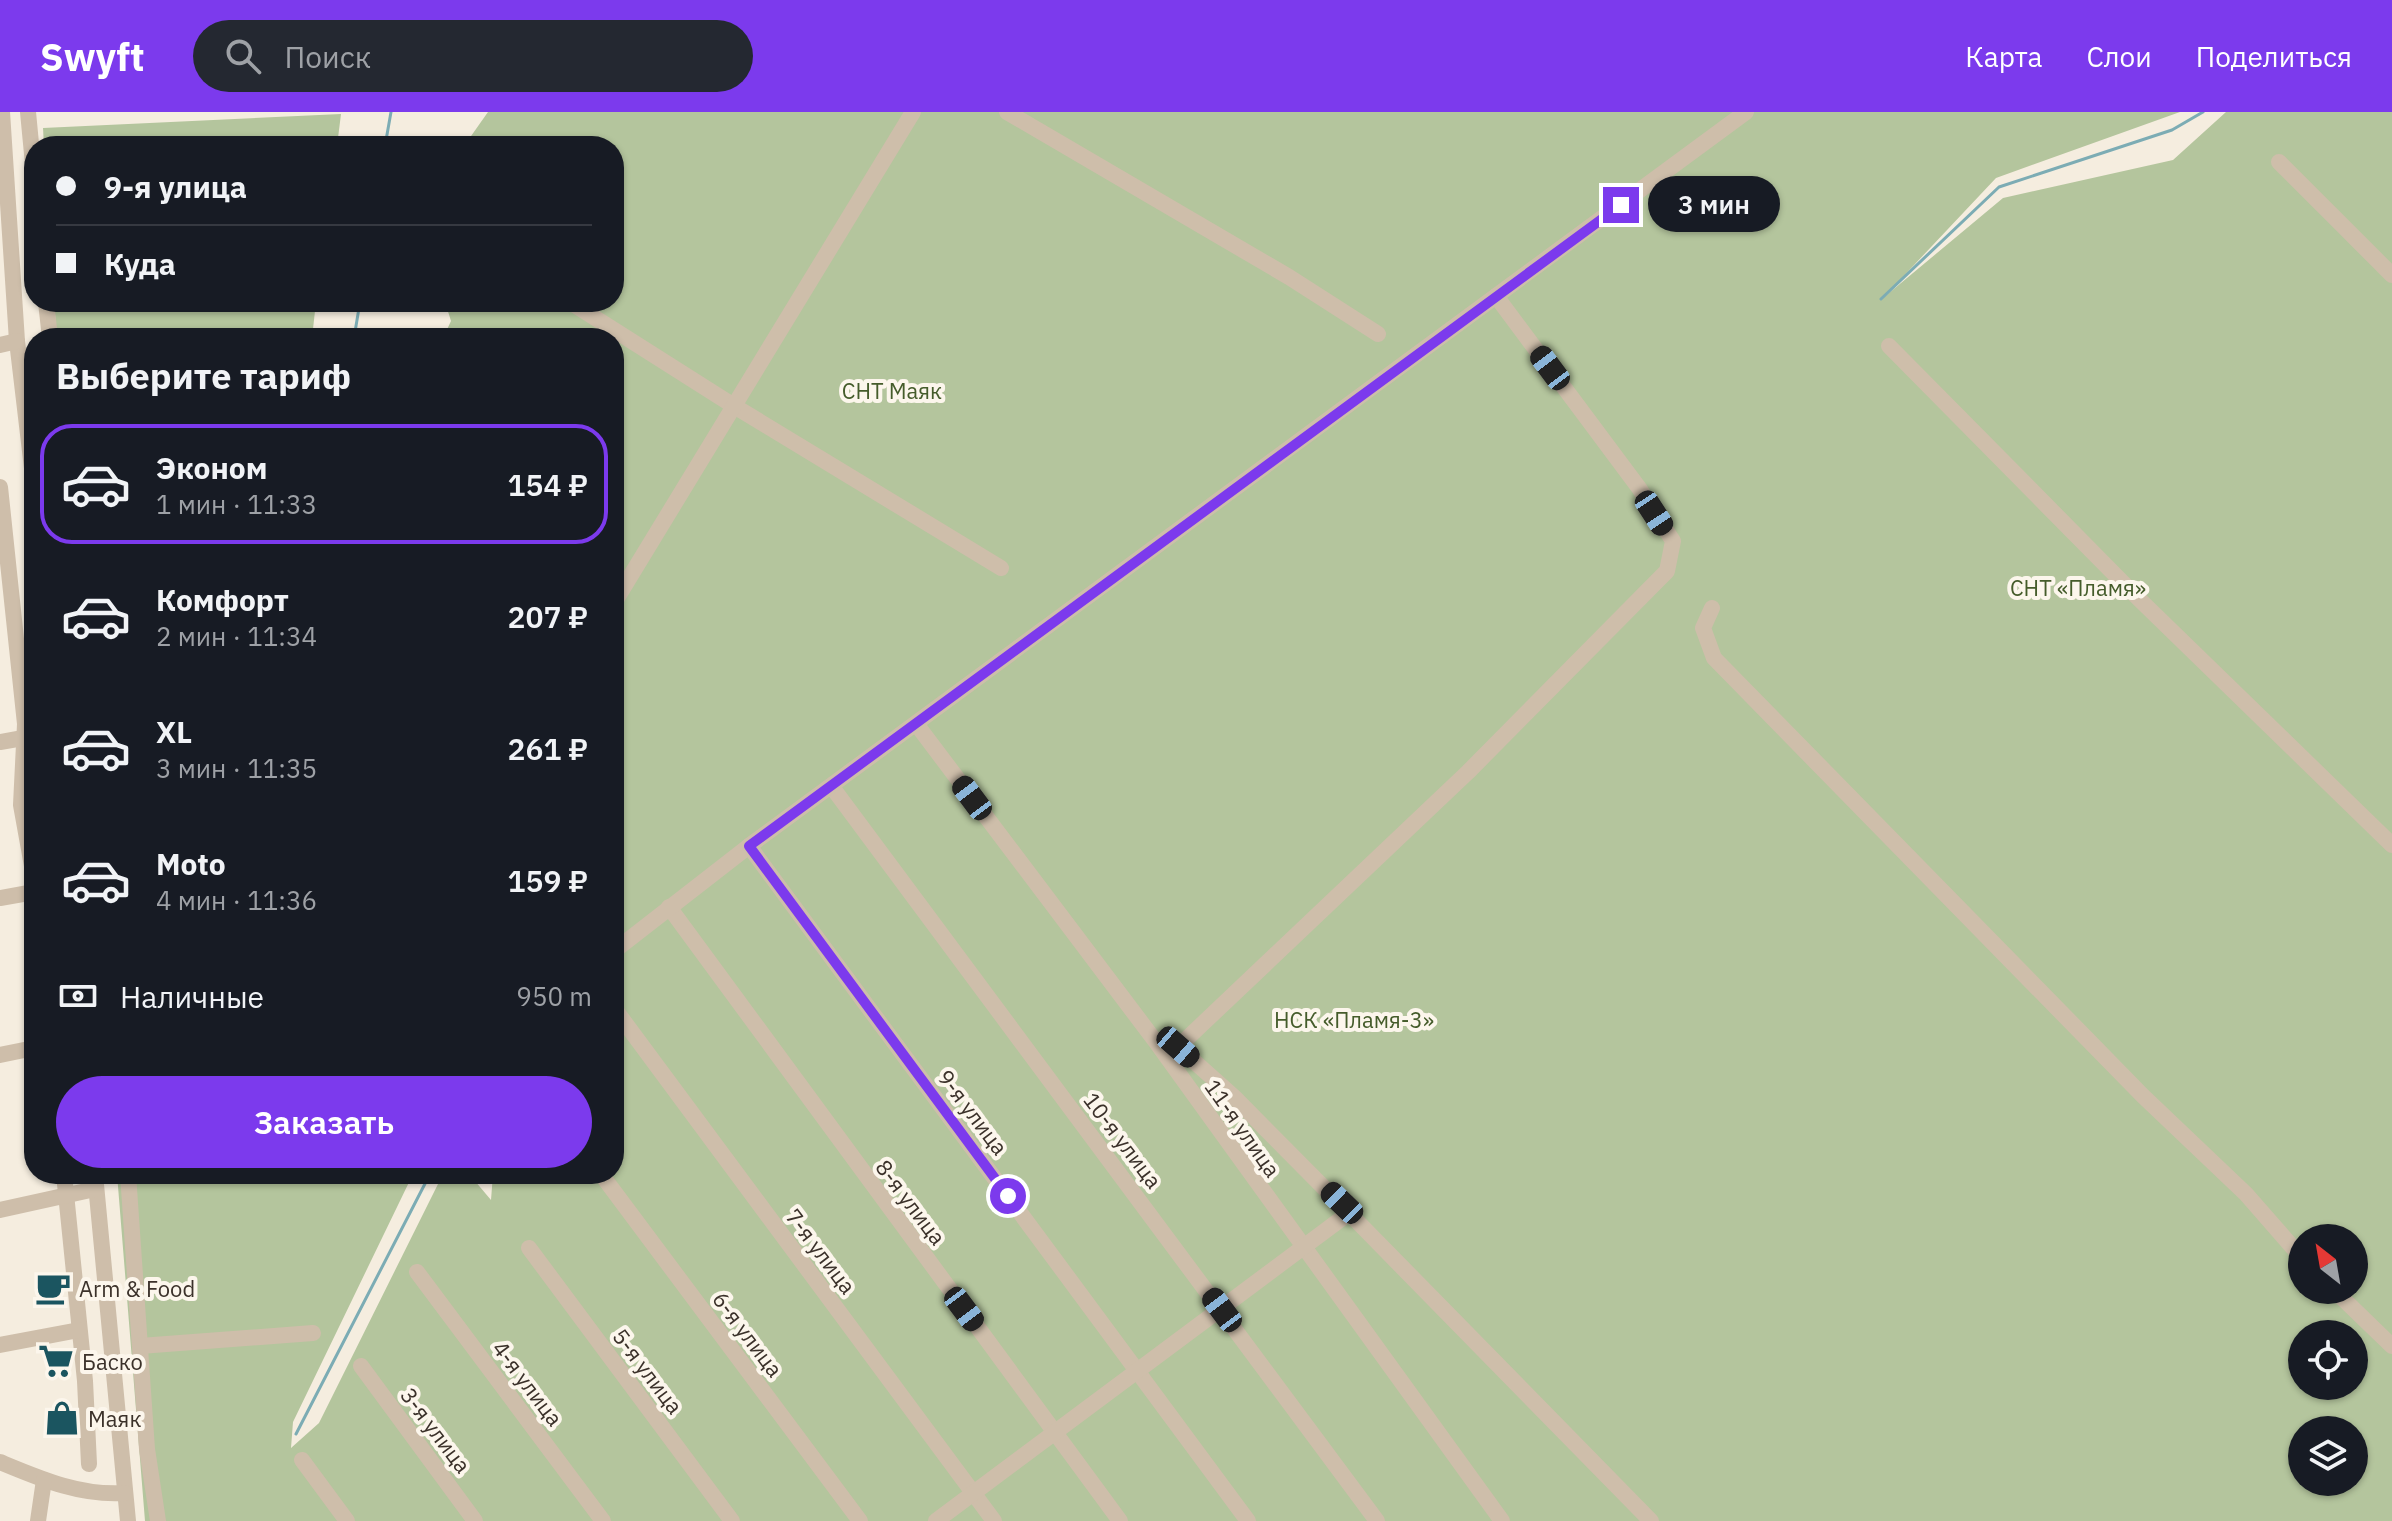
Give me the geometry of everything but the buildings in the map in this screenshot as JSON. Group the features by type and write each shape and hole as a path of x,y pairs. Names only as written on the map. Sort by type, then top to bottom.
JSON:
{"street":[{"path":"2,112 8,343 24,430"},
{"path":"28,112 30,136"},
{"path":"624,587 913,112"},
{"path":"1007,112 1289,277 1378,334"},
{"path":"624,943 749,846 917,725 1329,416 1746,112"},
{"path":"2279,162 2392,275"},
{"path":"1178,1047 1468,772 1667,571 1673,541 1639,488 1496,296"},
{"path":"586,312 611,328"},
{"path":"624,336 1001,568"},
{"path":"1889,346 2140,600 2392,845"},
{"path":"0,487 6,601 24,718"},
{"path":"1712,608 1703,628 1714,658 2143,1096 2246,1194 2288,1242"},
{"name":"11-я улица","path":"917,725 1156,1042 1301,1248 1502,1521"},
{"path":"24,731 21,805 24,822"},
{"path":"0,742 23,738"},
{"name":"10-я улица","path":"832,787 1377,1521"},
{"name":"9-я улица","path":"749,846 1248,1521"},
{"path":"0,898 24,894"},
{"name":"8-я улица","path":"669,907 706,962 1120,1521"},
{"name":"7-я улица","path":"624,1022 994,1521"},
{"path":"1156,1042 1178,1047 1234,1097 1651,1521"},
{"path":"0,1055 24,1050"},
{"path":"65,1184 77,1294 89,1464"},
{"path":"0,1210 66,1197 91,1184"},
{"path":"95,1184 128,1521"},
{"path":"129,1184 147,1449 158,1521"},
{"name":"6-я улица","path":"608,1184 860,1521"},
{"path":"936,1521 1349,1213"},
{"name":"5-я улица","path":"529,1248 732,1521"},
{"name":"4-я улица","path":"417,1272 603,1521"},
{"path":"77,1294 104,1291"},
{"path":"2348,1304 2392,1346"},
{"path":"0,1345 79,1330"},
{"path":"140,1346 313,1333"},
{"name":"3-я улица","path":"361,1366 475,1521"},
{"path":"302,1460 347,1521"},
{"path":"0,1462 44,1480 97,1495 125,1493"},
{"path":"38,1521 44,1480"}],"green space":[{"name":"НСК «Пламя-3»","path":"488,112 2180,112 1996,178 1883,298 2003,198 2173,160 2226,112 2392,112 2392,1521 145,1521 118,1184 408,1184 293,1422 291,1448 319,1423 438,1184 477,1184 491,1200 492,1184 624,1184 624,328 448,328 451,321 448,312 624,312 624,136 471,136"},
{"path":"341,114 338,136 43,136 43,128"},
{"path":"55,312 315,312 313,328 56,328"}],"waterway":[{"path":"387,136 391,112"},
{"path":"1881,299 1999,187 2172,130 2203,112"},
{"path":"356,328 358,312"},
{"path":"296,1434 425,1184"}],"place":[{"name":"Arm & Food","path":"53,1288"},
{"name":"Баско","path":"56,1361"},
{"name":"Маяк","path":"62,1418"}],"route":[{"path":"1008,1196 749,846 917,725 1329,416 1621,205"}],"park label":[{"name":"СНТ Маяк","path":"892,390"},
{"name":"СНТ «Пламя»","path":"2078,587"}]}
